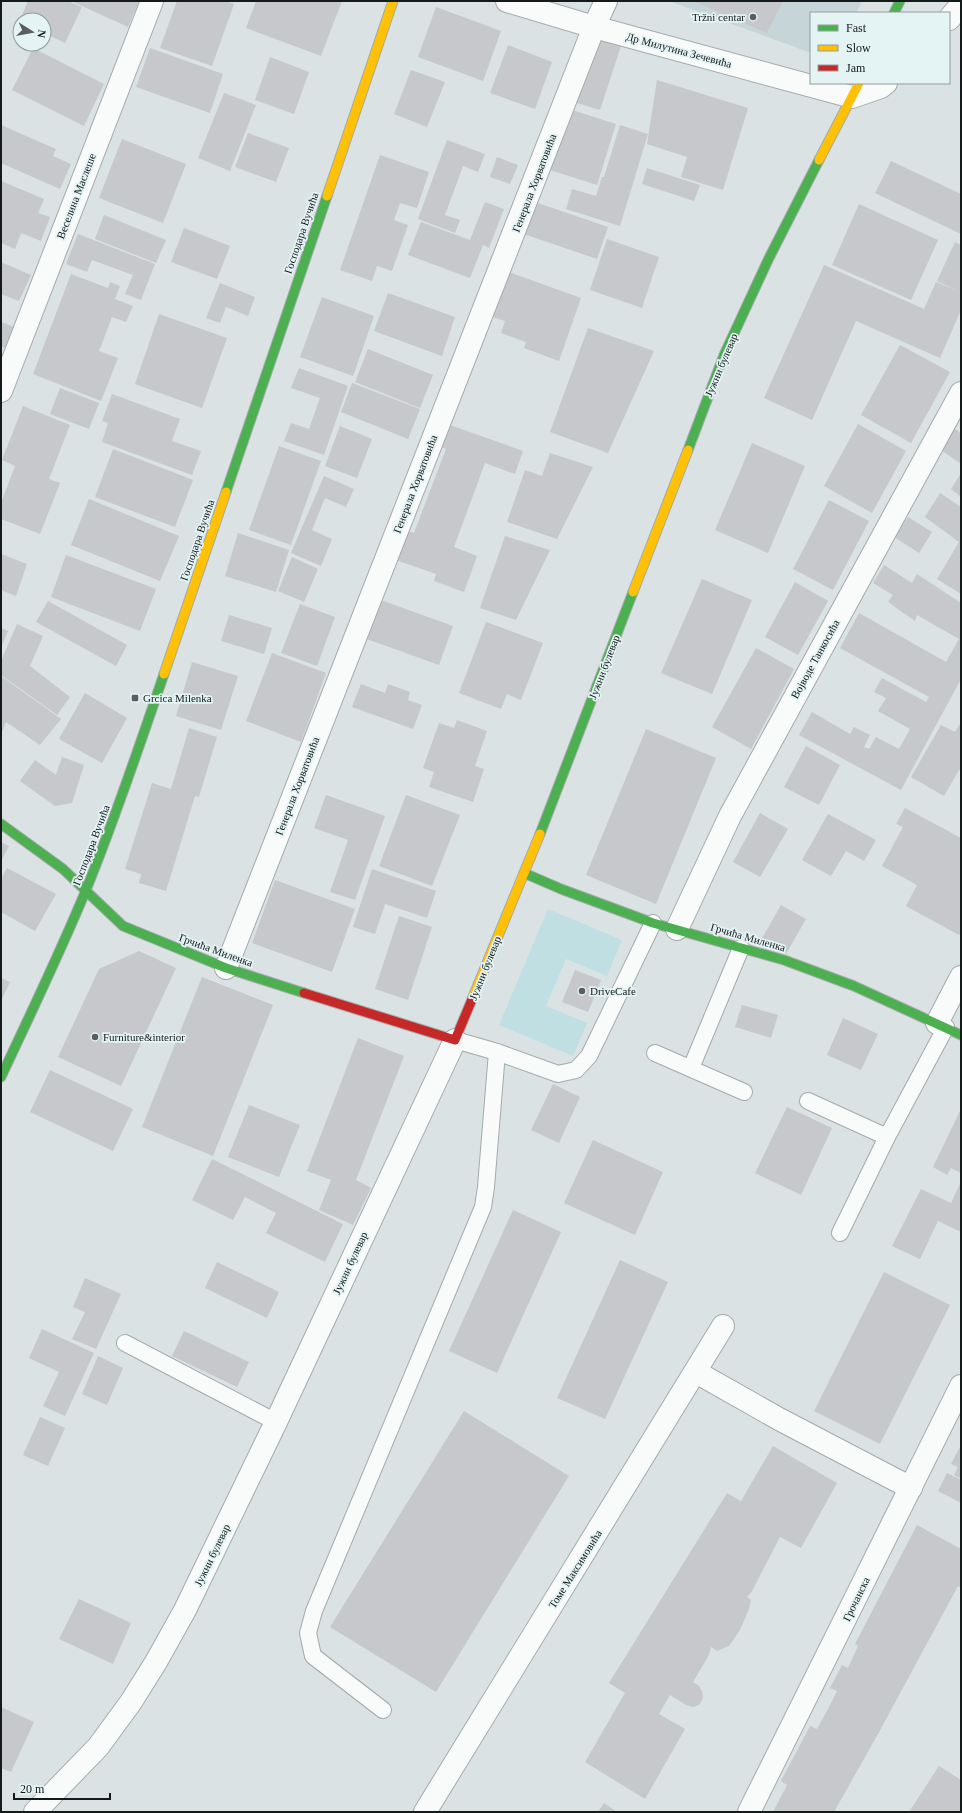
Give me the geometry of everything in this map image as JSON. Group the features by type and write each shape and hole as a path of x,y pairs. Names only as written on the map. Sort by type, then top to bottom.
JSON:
{"main road":[{"name":"Господара Вучића","path":"1,1076 58,956 126,789 393,1"},
{"path":"894,12 900,1"},
{"name":"Јужни булевар","path":"455,1040 524,873 724,354 769,258 855,90"},
{"name":"Грчића Миленка","path":"1,824 63,869 123,926 226,968 455,1040"},
{"name":"Грчића Миленка","path":"524,873 561,889 653,923 784,960 854,986 961,1035"}],"street":[{"name":"Веселина Маслеше","path":"1,391 152,1"},
{"name":"Др Милутина Зечевића","path":"507,1 594,27 810,79"},
{"name":"Генерала Хорватовића","path":"226,968 594,27 606,1"},
{"path":"950,19 961,5"},
{"name":"Др Милутина Зечевића","path":"830,84 855,90"},
{"path":"855,90 881,87 885,84"},
{"name":"Војводе Танкосића","path":"677,929 730,816 961,393"},
{"path":"941,1025 961,977"},
{"name":"Јужни булевар","path":"35,1812 98,1747 131,1702 156,1662 185,1610 276,1422 455,1040"},
{"name":"Томе Максимовића","path":"426,1812 723,1326"},
{"path":"696,1372 779,1419 911,1488"},
{"name":"Грочанска","path":"749,1812 961,1386"}],"lane":[{"path":"455,1040 497,1052 558,1074 576,1070 589,1056 653,923"},
{"path":"691,1068 741,948"},
{"path":"840,1233 941,1025"},
{"path":"383,1710 313,1656 308,1633 314,1611 483,1207 497,1052"},
{"path":"654,1053 744,1092"},
{"path":"808,1101 887,1137"},
{"path":"125,1344 276,1422"}],"shaded area":[{"path":"669,1 862,1 856,12 810,12 810,53"},
{"path":"548,909 622,940 607,976 566,959 546,1006 587,1023 573,1056 499,1025"}],"building":[{"path":"28,1 68,1 82,7 65,43 52,37 52,12 23,12"},
{"path":"71,1 139,1 128,27"},
{"path":"177,1 225,1 234,4 212,66 160,48"},
{"path":"256,1 342,1 321,56 246,28"},
{"name":"Tržni centar","path":"693,1 783,1 767,33"},
{"path":"436,7 501,31 483,81 418,57"},
{"path":"595,38 621,46 600,110 574,102"},
{"path":"508,45 552,62 535,109 490,93"},
{"path":"150,48 223,74 210,113 136,87"},
{"path":"31,52 41,52 104,84 84,126 12,90"},
{"path":"270,57 309,72 294,114 255,100"},
{"path":"411,70 445,82 427,127 394,114"},
{"path":"657,80 748,108 723,190 681,177 687,157 647,144"},
{"path":"224,93 256,105 230,171 198,158"},
{"path":"566,108 616,124 597,185 547,169"},
{"path":"1,125 56,149 53,156 71,164 60,189 1,163"},
{"path":"620,125 648,134 620,226 566,209 572,189 596,196 602,177 604,177"},
{"path":"248,133 289,148 276,182 235,167"},
{"path":"122,139 186,164 163,223 99,198"},
{"path":"447,140 485,154 478,172 463,166 445,215 460,220 455,233 418,219"},
{"path":"380,155 429,172 417,208 400,203 394,220 408,225 392,271 377,266 372,281 340,270"},
{"path":"497,157 518,165 510,184 490,177"},
{"path":"891,161 961,194 961,234 875,193"},
{"path":"647,168 700,185 694,201 642,184"},
{"path":"1,181 44,199 38,213 50,217 41,241 21,233 15,249 1,243"},
{"path":"532,201 608,227 597,259 521,233"},
{"path":"485,202 504,209 489,248 483,245 470,278 408,255 421,222 470,240"},
{"path":"859,204 938,240 911,300 832,265"},
{"path":"104,215 166,240 156,263 95,239"},
{"path":"184,228 230,246 217,279 171,262"},
{"path":"78,234 155,264 141,300 125,294 133,275 92,260 87,272 66,264"},
{"path":"607,239 659,257 642,308 590,290"},
{"path":"955,242 961,245 961,310 940,358 856,321 812,420 764,398 824,265 924,309 936,282 958,291 937,281"},
{"path":"1,262 31,275 19,301 1,294"},
{"path":"503,270 581,298 559,361 524,348 526,342 501,333 505,321 487,315"},
{"path":"71,274 108,288 110,282 120,286 115,299 133,306 126,322 112,317 99,351 118,358 101,401 33,374"},
{"path":"220,283 255,297 248,316 226,307 220,323 206,318"},
{"path":"388,293 455,317 442,356 374,331"},
{"path":"322,297 374,316 353,376 300,357"},
{"path":"159,314 227,338 202,408 135,384"},
{"path":"1,322 14,327 6,348 1,346"},
{"path":"588,328 654,351 608,453 550,432"},
{"path":"900,345 950,372 911,443 861,415"},
{"path":"368,349 433,375 420,408 355,382"},
{"path":"299,368 348,386 324,455 284,441 291,423 309,429 320,398 291,388"},
{"path":"352,383 420,409 408,439 341,412"},
{"path":"60,388 99,403 89,429 50,414"},
{"path":"112,394 180,419 170,446 172,441 201,451 192,475 102,442 108,423 102,421"},
{"path":"23,406 70,425 49,479 60,483 40,534 1,519 1,503 15,466 2,460"},
{"path":"858,424 906,451 872,513 824,486"},
{"path":"450,425 523,451 515,474 485,463 454,547 477,556 464,592 434,581 436,574 396,560 407,531 414,533 446,449 442,447"},
{"path":"340,426 372,439 357,478 325,466"},
{"path":"955,429 961,433 961,464 940,449"},
{"path":"752,443 805,466 768,553 715,530"},
{"path":"279,446 321,461 291,545 249,530"},
{"path":"113,449 193,480 175,527 95,497"},
{"path":"550,453 593,467 557,539 507,522 525,470 542,476"},
{"path":"961,473 961,497 951,489"},
{"path":"324,476 354,489 346,507 325,498 312,530 332,539 321,566 291,553"},
{"path":"940,493 961,507 961,594 937,579 959,542 925,517"},
{"path":"89,499 179,536 160,581 71,545"},
{"path":"829,500 869,521 833,590 793,569"},
{"path":"908,517 932,532 919,553 894,537"},
{"path":"238,533 289,550 276,592 225,576"},
{"path":"505,536 550,550 516,620 480,608"},
{"path":"1,554 27,564 16,596 1,590"},
{"path":"66,555 156,589 140,631 51,597"},
{"path":"292,557 318,569 304,602 278,591"},
{"path":"884,565 912,583 917,574 961,603 961,679 901,790 799,735 812,712 850,734 854,727 870,735 864,747 869,749 876,737 899,749 910,729 878,711 886,698 874,692 882,678 926,702 929,697 840,648 859,613 946,662 959,639 917,615 915,621 888,602 893,595 873,583"},
{"path":"702,579 752,600 712,694 661,673"},
{"path":"795,582 828,601 798,655 765,637"},
{"path":"378,599 453,626 439,665 364,638"},
{"path":"48,601 127,645 116,666 36,622"},
{"path":"300,604 335,617 317,666 281,653"},
{"path":"229,615 272,628 264,654 221,641"},
{"path":"486,622 543,643 521,700 507,694 501,709 459,693"},
{"path":"17,624 43,636 30,666 70,697 57,715 1,675 1,661"},
{"path":"1,628 8,631 1,648"},
{"path":"756,648 794,669 751,749 712,727"},
{"path":"272,653 326,673 301,742 246,721"},
{"path":"192,662 238,676 221,730 176,716"},
{"path":"1,676 61,719 40,745 6,722 1,734"},
{"path":"361,684 385,693 388,684 410,692 408,700 422,705 413,729 352,707"},
{"path":"85,693 127,718 102,763 59,739"},
{"path":"457,720 487,731 475,766 484,769 473,802 429,787 434,772 423,768 439,723 454,728"},
{"path":"961,722 961,771 959,770 944,796 911,777 941,725 955,732"},
{"path":"189,728 217,737 199,797 195,796 166,891 139,883 141,874 125,869 152,783 171,789"},
{"path":"646,729 716,758 656,904 586,875"},
{"path":"806,746 840,765 819,805 784,787"},
{"path":"62,757 84,765 72,803 55,806 20,781 35,760 56,775"},
{"path":"326,795 385,816 355,900 330,892 348,840 314,828"},
{"path":"406,795 460,815 432,886 379,866"},
{"path":"905,808 961,838 961,931 959,935 906,906 917,885 882,866 903,827 896,824"},
{"path":"760,813 788,829 760,877 733,862"},
{"path":"828,814 876,840 864,861 846,851 831,876 802,860"},
{"path":"1,842 9,846 1,861"},
{"path":"7,868 56,894 35,931 1,912 1,879"},
{"path":"372,869 436,891 427,918 385,904 375,934 353,927"},
{"path":"275,880 355,909 332,972 252,943"},
{"path":"781,905 806,919 786,954 761,940"},
{"path":"399,916 432,927 408,1000 375,989"},
{"path":"139,951 176,968 121,1086 58,1057 99,969"},
{"name":"DriveCafe","path":"575,970 601,980 588,1012 562,1002"},
{"path":"202,977 273,1005 213,1156 142,1127"},
{"path":"1,978 10,982 1,1001"},
{"path":"742,1005 778,1015 771,1038 735,1027"},
{"path":"843,1018 878,1034 861,1070 827,1055"},
{"path":"358,1038 404,1056 356,1180 371,1188 353,1225 319,1210 331,1180 307,1171"},
{"path":"50,1070 133,1109 113,1151 30,1112"},
{"path":"553,1084 580,1097 559,1143 531,1130"},
{"path":"249,1105 300,1125 279,1177 228,1157"},
{"path":"787,1107 832,1128 801,1195 755,1173"},
{"path":"961,1109 961,1173 951,1168 947,1175 933,1167"},
{"path":"593,1140 663,1172 635,1235 564,1203"},
{"path":"212,1159 343,1224 325,1262 266,1233 276,1213 245,1197 233,1220 192,1200"},
{"path":"961,1182 961,1232 938,1221 920,1259 892,1246 921,1189 951,1203"},
{"path":"513,1210 561,1232 497,1373 449,1351"},
{"path":"620,1260 668,1282 605,1419 557,1398"},
{"path":"217,1262 279,1292 267,1318 205,1288"},
{"path":"884,1272 950,1305 880,1444 814,1411"},
{"path":"85,1278 121,1294 96,1349 72,1339 85,1312 73,1307"},
{"path":"42,1329 94,1353 65,1416 43,1406 59,1372 29,1358"},
{"path":"184,1331 249,1362 237,1387 172,1356"},
{"path":"98,1356 123,1368 107,1405 82,1394"},
{"path":"464,1411 569,1476 436,1692 330,1627"},
{"path":"40,1417 65,1428 48,1466 23,1455"},
{"path":"961,1445 961,1479 954,1475 958,1467 951,1464"},
{"path":"773,1446 837,1483 801,1548 780,1537 752,1591 747,1597 751,1600 749,1609 740,1630 729,1646 717,1651 711,1647 709,1655 693,1682 699,1686 702,1691 703,1698 699,1705 693,1707 686,1705 670,1695 659,1714 685,1729 645,1799 585,1762 625,1693 609,1683 727,1493 741,1501"},
{"path":"947,1473 961,1480 961,1503 938,1491"},
{"path":"917,1525 961,1549 961,1588 958,1586 834,1812 773,1812 787,1785 781,1781 810,1726 817,1729 828,1709 837,1691 830,1688 842,1665 848,1668 858,1646 855,1644"},
{"path":"79,1599 131,1623 113,1664 59,1639"},
{"path":"1,1707 34,1722 11,1772 1,1768"},
{"path":"939,1766 961,1780 961,1812 909,1812"},
{"path":"604,1803 617,1812 598,1812"}],"traffic: fast":[{"path":"894,12 900,1"},
{"path":"688,450 724,355 769,258 819,160"},
{"path":"226,492 327,196"},
{"path":"540,834 633,592"},
{"path":"1,1077 55,961 97,863 164,674"},
{"path":"1,824 63,869 123,926 226,968 304,993"},
{"path":"524,873 561,889 653,923 784,960 854,986 961,1035"}],"traffic: slow":[{"path":"327,196 393,1"},
{"path":"819,160 858,84"},
{"path":"633,592 688,450"},
{"path":"164,674 226,492"},
{"path":"473,997 540,834"}],"traffic: jam":[{"path":"304,993 455,1040 473,997"}],"place":[{"name":"Tržni centar","path":"753,17"},
{"name":"Grcica Milenka","path":"135,698"},
{"name":"DriveCafe","path":"582,991"},
{"name":"Furniture&interior","path":"95,1037"}]}
